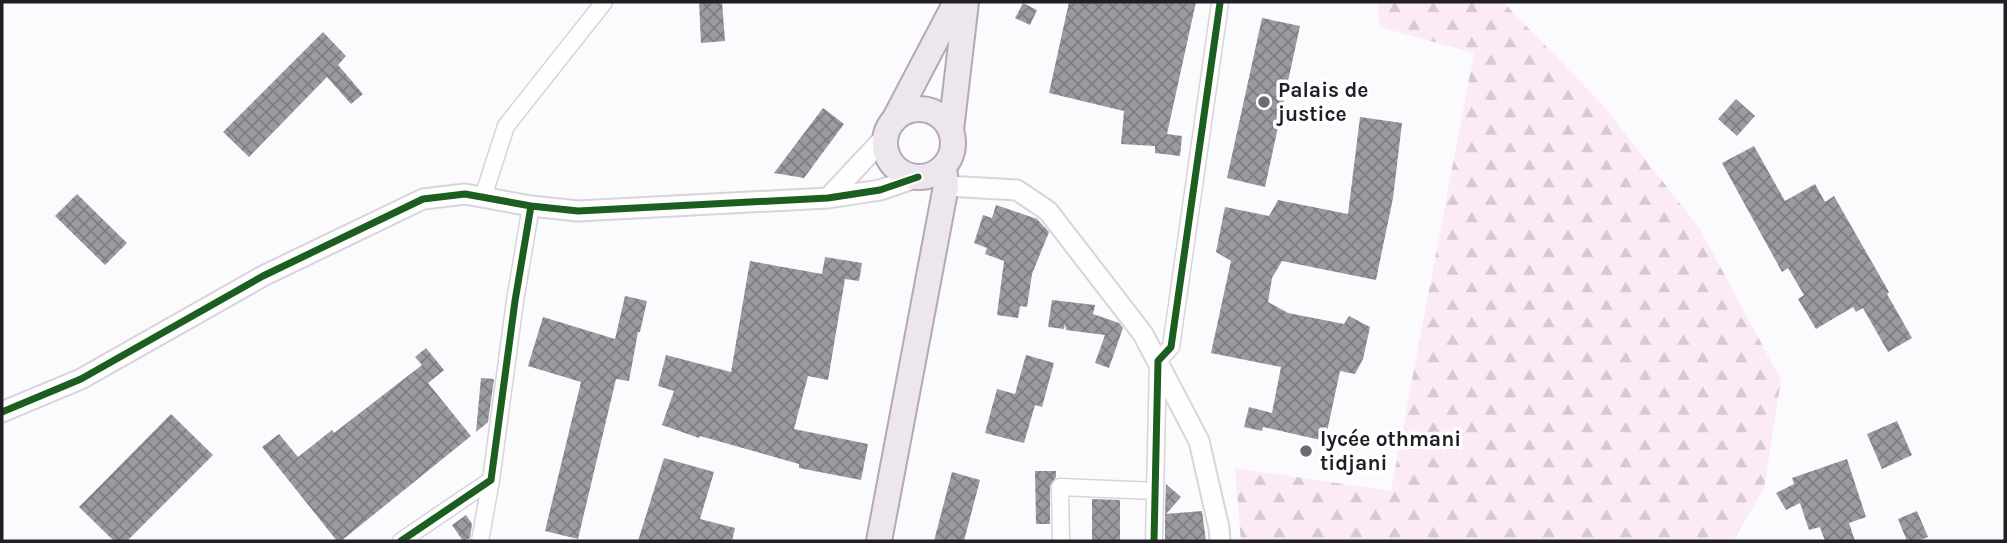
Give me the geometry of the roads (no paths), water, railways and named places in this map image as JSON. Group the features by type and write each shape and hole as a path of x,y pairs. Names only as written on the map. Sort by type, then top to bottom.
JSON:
{"main road":[{"path":"945,177 937,173 908,176 892,165 885,147 890,128 956,2"},
{"path":"879,541 945,177 953,149 951,130 966,2"},
{"path":"890,128 910,110 920,109 939,115 951,130"}],"street":[{"path":"483,197 506,126 604,2"},
{"path":"1154,541 1158,361 1171,347 1220,3"},
{"path":"828,198 890,128"},
{"path":"2,412 81,379 263,276 423,199 465,194 578,211 828,198 880,190 918,177"},
{"path":"945,177 1017,190 1048,211 1143,334 1199,441 1220,541"},
{"path":"480,541 531,206"},
{"path":"401,541 491,480"},
{"path":"1061,541 1060,487 1155,491"}],"place":[{"name":"Palais de justice","path":"1264,102"},
{"name":"lycée othmani tidjani","path":"1306,451"}]}
